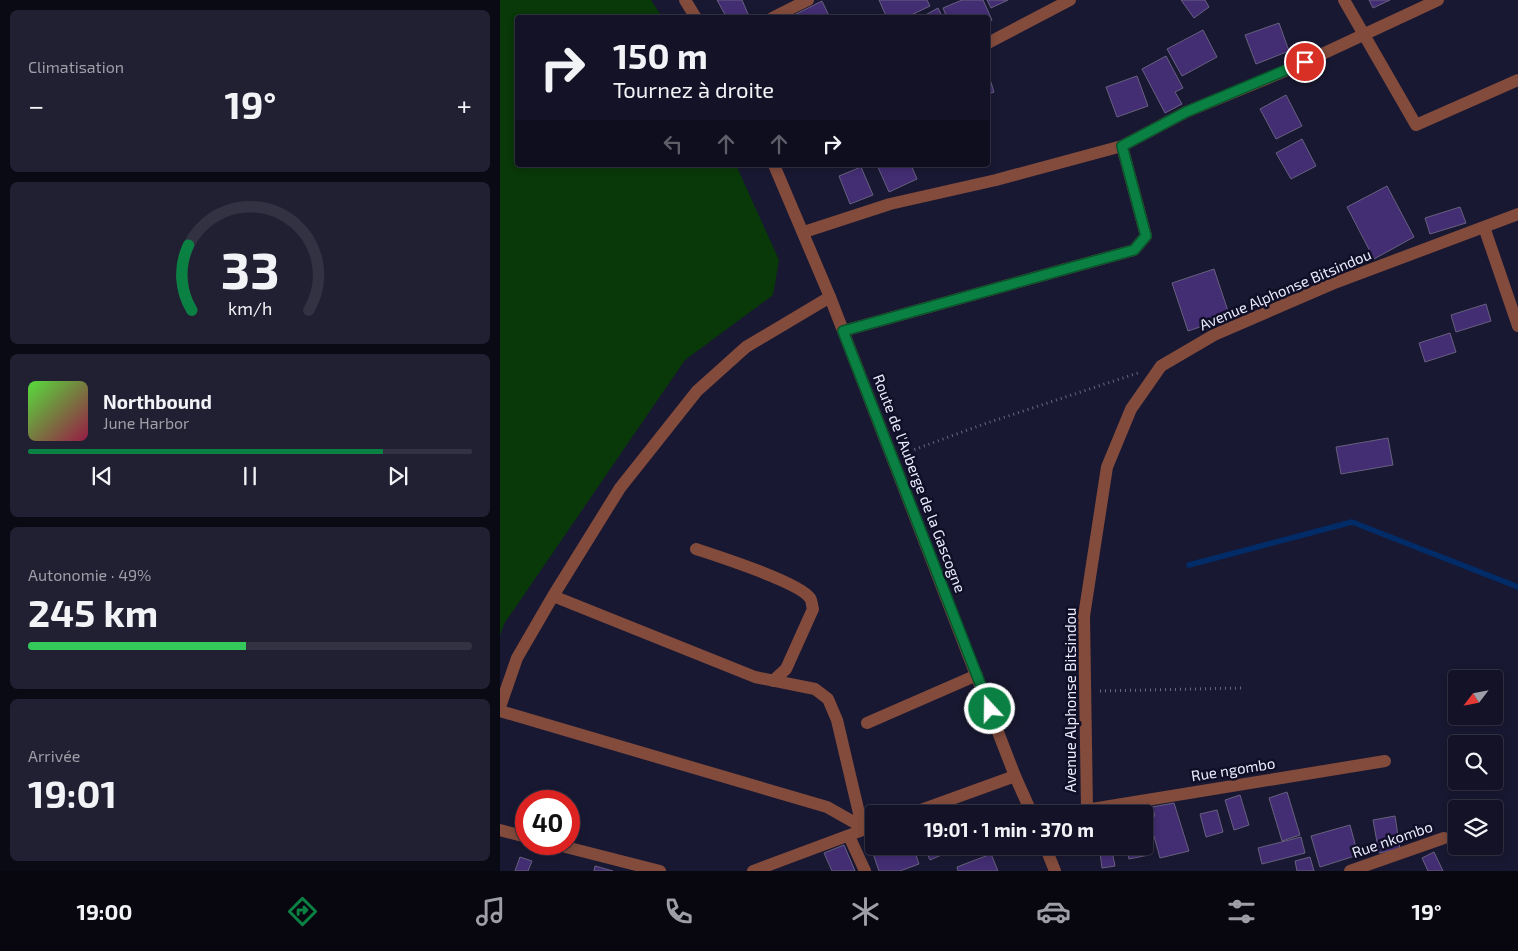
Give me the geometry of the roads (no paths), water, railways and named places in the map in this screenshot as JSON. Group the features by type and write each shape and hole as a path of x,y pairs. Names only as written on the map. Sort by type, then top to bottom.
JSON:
{"street":[{"path":"685,0 694,15"},
{"path":"778,15 808,0"},
{"path":"990,42 1070,0"},
{"path":"1344,0 1416,125 1518,80"},
{"path":"804,232 890,204 996,180 1122,146 1186,112 1290,69 1438,0"},
{"path":"843,331 1134,250 1146,236 1122,146"},
{"name":"Route de l'Auberge de la Gascogne","path":"775,167 830,297 1028,805"},
{"name":"Avenue Alphonse Bitsindou","path":"1087,805 1084,616 1107,467 1131,409 1161,366 1214,336 1332,284 1518,214"},
{"path":"1484,227 1518,326"},
{"path":"500,707 517,658 620,488 697,391 746,347 830,297"},
{"path":"696,549 738,563 797,588 810,598 814,609 786,669 773,681"},
{"path":"553,596 756,677 815,689 828,699 836,720 865,820"},
{"path":"867,723 977,675"},
{"path":"500,711 827,807 865,826"},
{"name":"Rue ngombo","path":"1112,805 1384,761"},
{"path":"935,805 1016,776"},
{"path":"753,871 849,836 865,828"},
{"path":"500,830 515,833"},
{"path":"849,836 865,871"},
{"name":"Rue nkombo","path":"1350,871 1444,838"},
{"path":"580,851 660,871"},
{"path":"1049,855 1055,871"}],"waterway":[{"path":"1189,565 1352,522 1518,587"}]}
